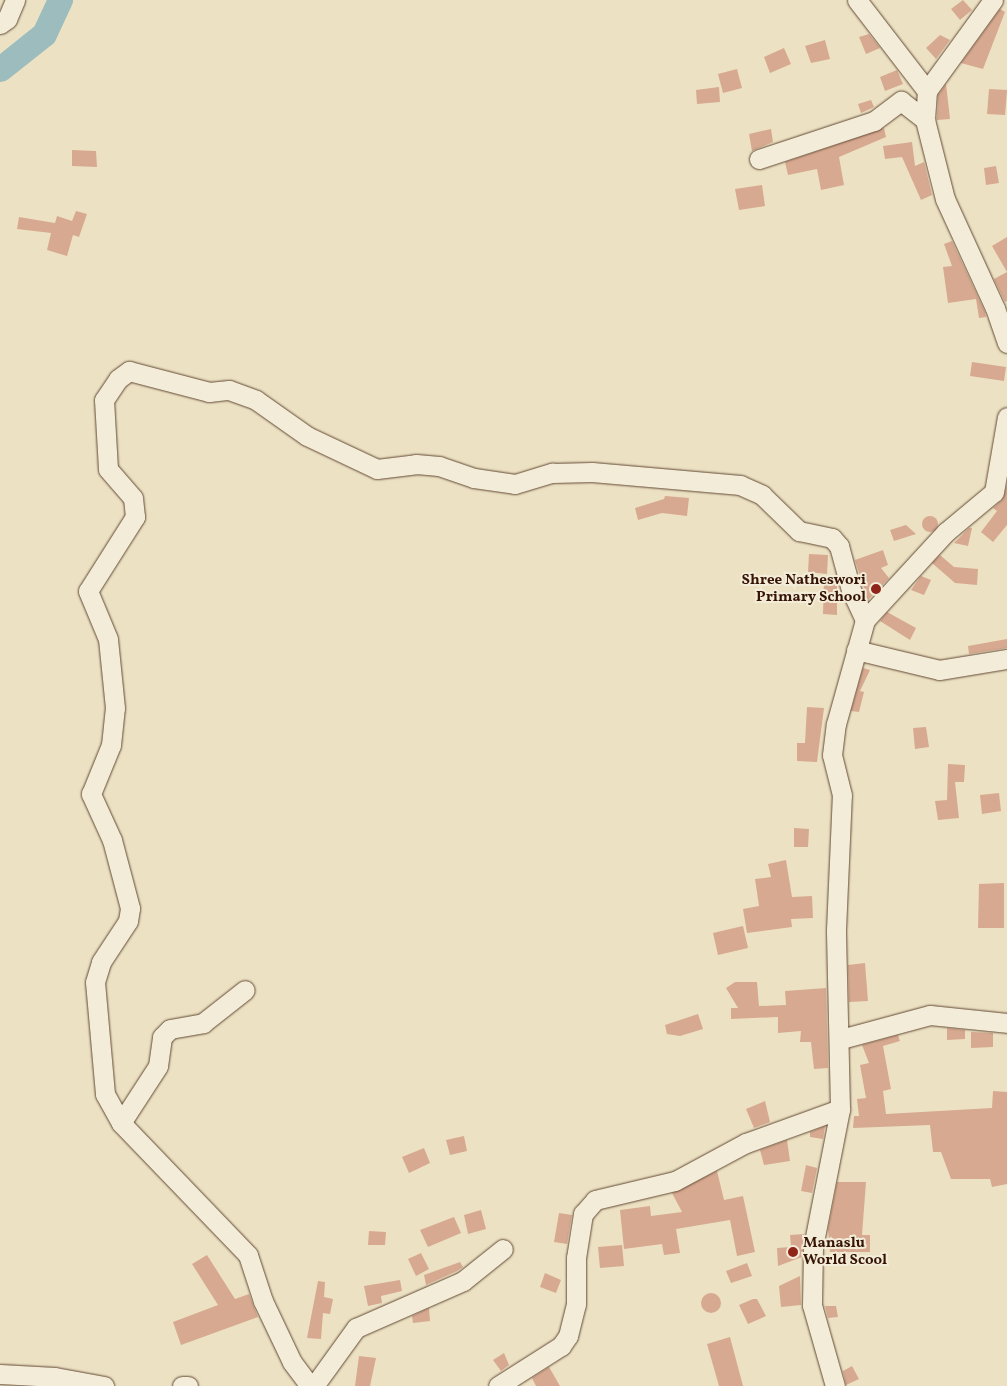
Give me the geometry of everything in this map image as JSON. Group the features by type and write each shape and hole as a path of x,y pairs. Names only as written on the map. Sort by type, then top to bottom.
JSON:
{"street":[{"path":"0,24 7,19 15,0"},
{"path":"857,0 927,91"},
{"path":"993,0 927,91 925,120 945,199 995,308 1007,343"},
{"path":"759,159 874,121 901,101 925,120"},
{"path":"310,1386 292,1362 263,1301 248,1255 121,1124 105,1094 95,982 102,962 128,921 130,908 112,840 91,794 111,745 115,708 108,638 88,591 135,517 133,498 108,470 104,400 129,371 209,392 229,390 256,400 307,436 377,469 416,464 439,466 474,478 515,484 552,473 592,472 740,485 762,495 799,532 832,538 840,546 850,590 865,620"},
{"path":"835,1386 812,1305 813,1266 840,1109 841,1039 836,930 842,795 832,755 836,724 865,620 946,532 994,492 1007,417"},
{"path":"856,650 939,670 1007,659"},
{"path":"121,1124 158,1066 162,1037 170,1029 202,1023 245,990"},
{"path":"841,1039 930,1015 1007,1023"},
{"path":"498,1386 561,1346 568,1336 576,1304 576,1258 583,1214 595,1200 675,1181 746,1143 809,1124 840,1109"},
{"path":"314,1386 356,1328 463,1281 503,1249"},
{"path":"0,1374 55,1377 104,1386"},
{"path":"182,1386 188,1386"}],"building":[{"path":"963,0 972,10 960,20 951,9"},
{"path":"1000,9 1005,12 983,69 961,63"},
{"path":"869,34 880,48 866,54 859,37"},
{"path":"940,35 950,40 936,59 926,48"},
{"path":"825,40 830,59 811,63 805,46"},
{"path":"784,48 791,64 770,73 764,57"},
{"path":"737,69 742,88 723,93 718,74"},
{"path":"897,70 903,84 885,91 880,77"},
{"path":"946,84 950,119 937,120 938,95"},
{"path":"719,87 720,102 697,104 696,90"},
{"path":"989,89 1007,90 1005,115 987,114"},
{"path":"871,100 874,107 861,113 858,104"},
{"path":"884,128 886,137 839,157 844,185 821,190 817,169 788,175 785,162"},
{"path":"771,129 773,142 752,151 749,134"},
{"path":"912,142 915,166 924,162 932,195 921,200 902,157 885,159 883,146"},
{"path":"72,150 96,151 97,167 72,166"},
{"path":"996,166 999,183 986,185 984,168"},
{"path":"762,185 765,206 739,210 735,189"},
{"path":"76,211 87,214 79,237 73,235 67,256 47,250 51,233 17,229 19,217 55,223 57,216 72,221"},
{"path":"1007,237 1007,272 992,246"},
{"path":"952,241 986,317 979,318 976,299 948,303 943,267 952,266 944,244"},
{"path":"1007,272 1007,301 1005,302 994,279"},
{"path":"972,362 1006,367 1004,381 970,376"},
{"path":"1007,485 1007,525 993,542 981,532 997,511 993,508 1002,500"},
{"path":"665,496 689,498 687,516 662,513 638,520 635,508 664,499"},
{"path":"930,516 938,524 930,532 922,524"},
{"path":"906,525 916,534 894,541 890,530"},
{"path":"969,528 972,528 968,546 954,543"},
{"path":"883,550 888,565 881,568 889,578 868,600 855,560"},
{"path":"809,554 828,555 827,574 808,572"},
{"path":"940,555 954,567 978,569 977,585 955,583 932,563"},
{"path":"921,576 931,580 924,595 911,590"},
{"path":"824,581 837,582 837,615 823,614"},
{"path":"887,612 916,628 910,640 880,621"},
{"path":"1007,639 1007,648 969,654 968,646"},
{"path":"863,668 870,670 860,691 864,692 859,712 851,711"},
{"path":"807,707 824,708 817,762 797,761 797,743 805,743"},
{"path":"926,727 929,747 915,749 913,728"},
{"path":"948,764 965,765 964,782 955,782 959,818 938,820 935,801 947,800"},
{"path":"999,793 1001,811 982,814 980,795"},
{"path":"794,828 809,829 808,847 794,847"},
{"path":"786,860 792,897 812,896 813,918 791,919 792,927 747,933 743,909 759,906 755,879 771,877 768,864"},
{"path":"1004,883 1004,928 978,928 979,884"},
{"path":"743,926 748,948 718,955 713,933"},
{"path":"865,963 868,1001 849,1002 848,965"},
{"path":"735,982 757,982 759,1006 786,1005 785,991 826,988 828,1068 814,1069 811,1042 800,1042 801,1031 778,1033 778,1017 731,1019 731,1008 738,1008 726,988"},
{"path":"698,1014 703,1029 680,1036 667,1034 665,1025"},
{"path":"947,1028 965,1030 965,1039 947,1040"},
{"path":"971,1032 993,1033 993,1047 971,1048"},
{"path":"898,1035 900,1041 883,1046 891,1089 883,1091 886,1114 992,1108 993,1091 1007,1092 1007,1184 992,1187 990,1179 951,1179 941,1152 933,1152 930,1125 853,1128 854,1116 859,1116 857,1099 866,1098 860,1065 869,1063 862,1045"},
{"path":"765,1101 770,1122 754,1128 746,1109"},
{"path":"825,1126 823,1139 810,1137 810,1132"},
{"path":"464,1136 467,1151 450,1155 446,1140"},
{"path":"787,1140 790,1161 764,1165 760,1150"},
{"path":"424,1148 430,1163 409,1173 402,1157"},
{"path":"806,1165 817,1168 812,1193 801,1191"},
{"path":"717,1171 724,1200 743,1196 755,1252 737,1256 730,1220 676,1229 680,1253 664,1255 662,1244 624,1249 620,1210 650,1206 651,1216 682,1212 672,1193"},
{"path":"837,1182 866,1182 862,1235 870,1235 870,1252 830,1252 828,1229"},
{"path":"481,1210 486,1229 468,1234 464,1215"},
{"path":"559,1213 572,1215 567,1244 554,1242"},
{"path":"454,1217 461,1233 428,1247 420,1230"},
{"path":"369,1231 386,1232 385,1245 368,1245"},
{"path":"804,1234 802,1257 778,1266 777,1248 791,1247 790,1235"},
{"path":"622,1245 624,1266 600,1268 598,1247"},
{"path":"421,1253 429,1269 416,1276 408,1259"},
{"path":"207,1255 235,1299 249,1294 258,1317 181,1345 173,1322 218,1305 192,1264"},
{"path":"460,1262 463,1267 426,1285 424,1275"},
{"path":"747,1263 752,1276 731,1283 726,1271"},
{"path":"545,1273 561,1280 556,1293 540,1287"},
{"path":"800,1276 801,1305 781,1307 779,1286"},
{"path":"400,1280 402,1291 381,1296 382,1303 368,1306 364,1286"},
{"path":"318,1281 325,1282 324,1297 333,1299 330,1314 323,1313 321,1339 307,1338"},
{"path":"711,1293 718,1296 721,1303 718,1310 711,1313 704,1310 701,1303 704,1296"},
{"path":"757,1299 766,1316 748,1324 739,1305"},
{"path":"825,1306 836,1306 838,1317 828,1318"},
{"path":"429,1308 430,1321 413,1323 412,1316"},
{"path":"730,1337 743,1386 719,1386 707,1344"},
{"path":"504,1353 509,1365 501,1371 493,1360"},
{"path":"359,1356 376,1358 370,1386 355,1386"},
{"path":"852,1366 859,1379 846,1385 843,1371"},
{"path":"549,1367 560,1386 536,1386 532,1378"}],"waterway":[{"path":"0,69 44,34 60,0"}],"place":[{"name":"Shree Natheswori Primary School","path":"876,589"},
{"name":"Manaslu World Scool","path":"793,1252"}]}
